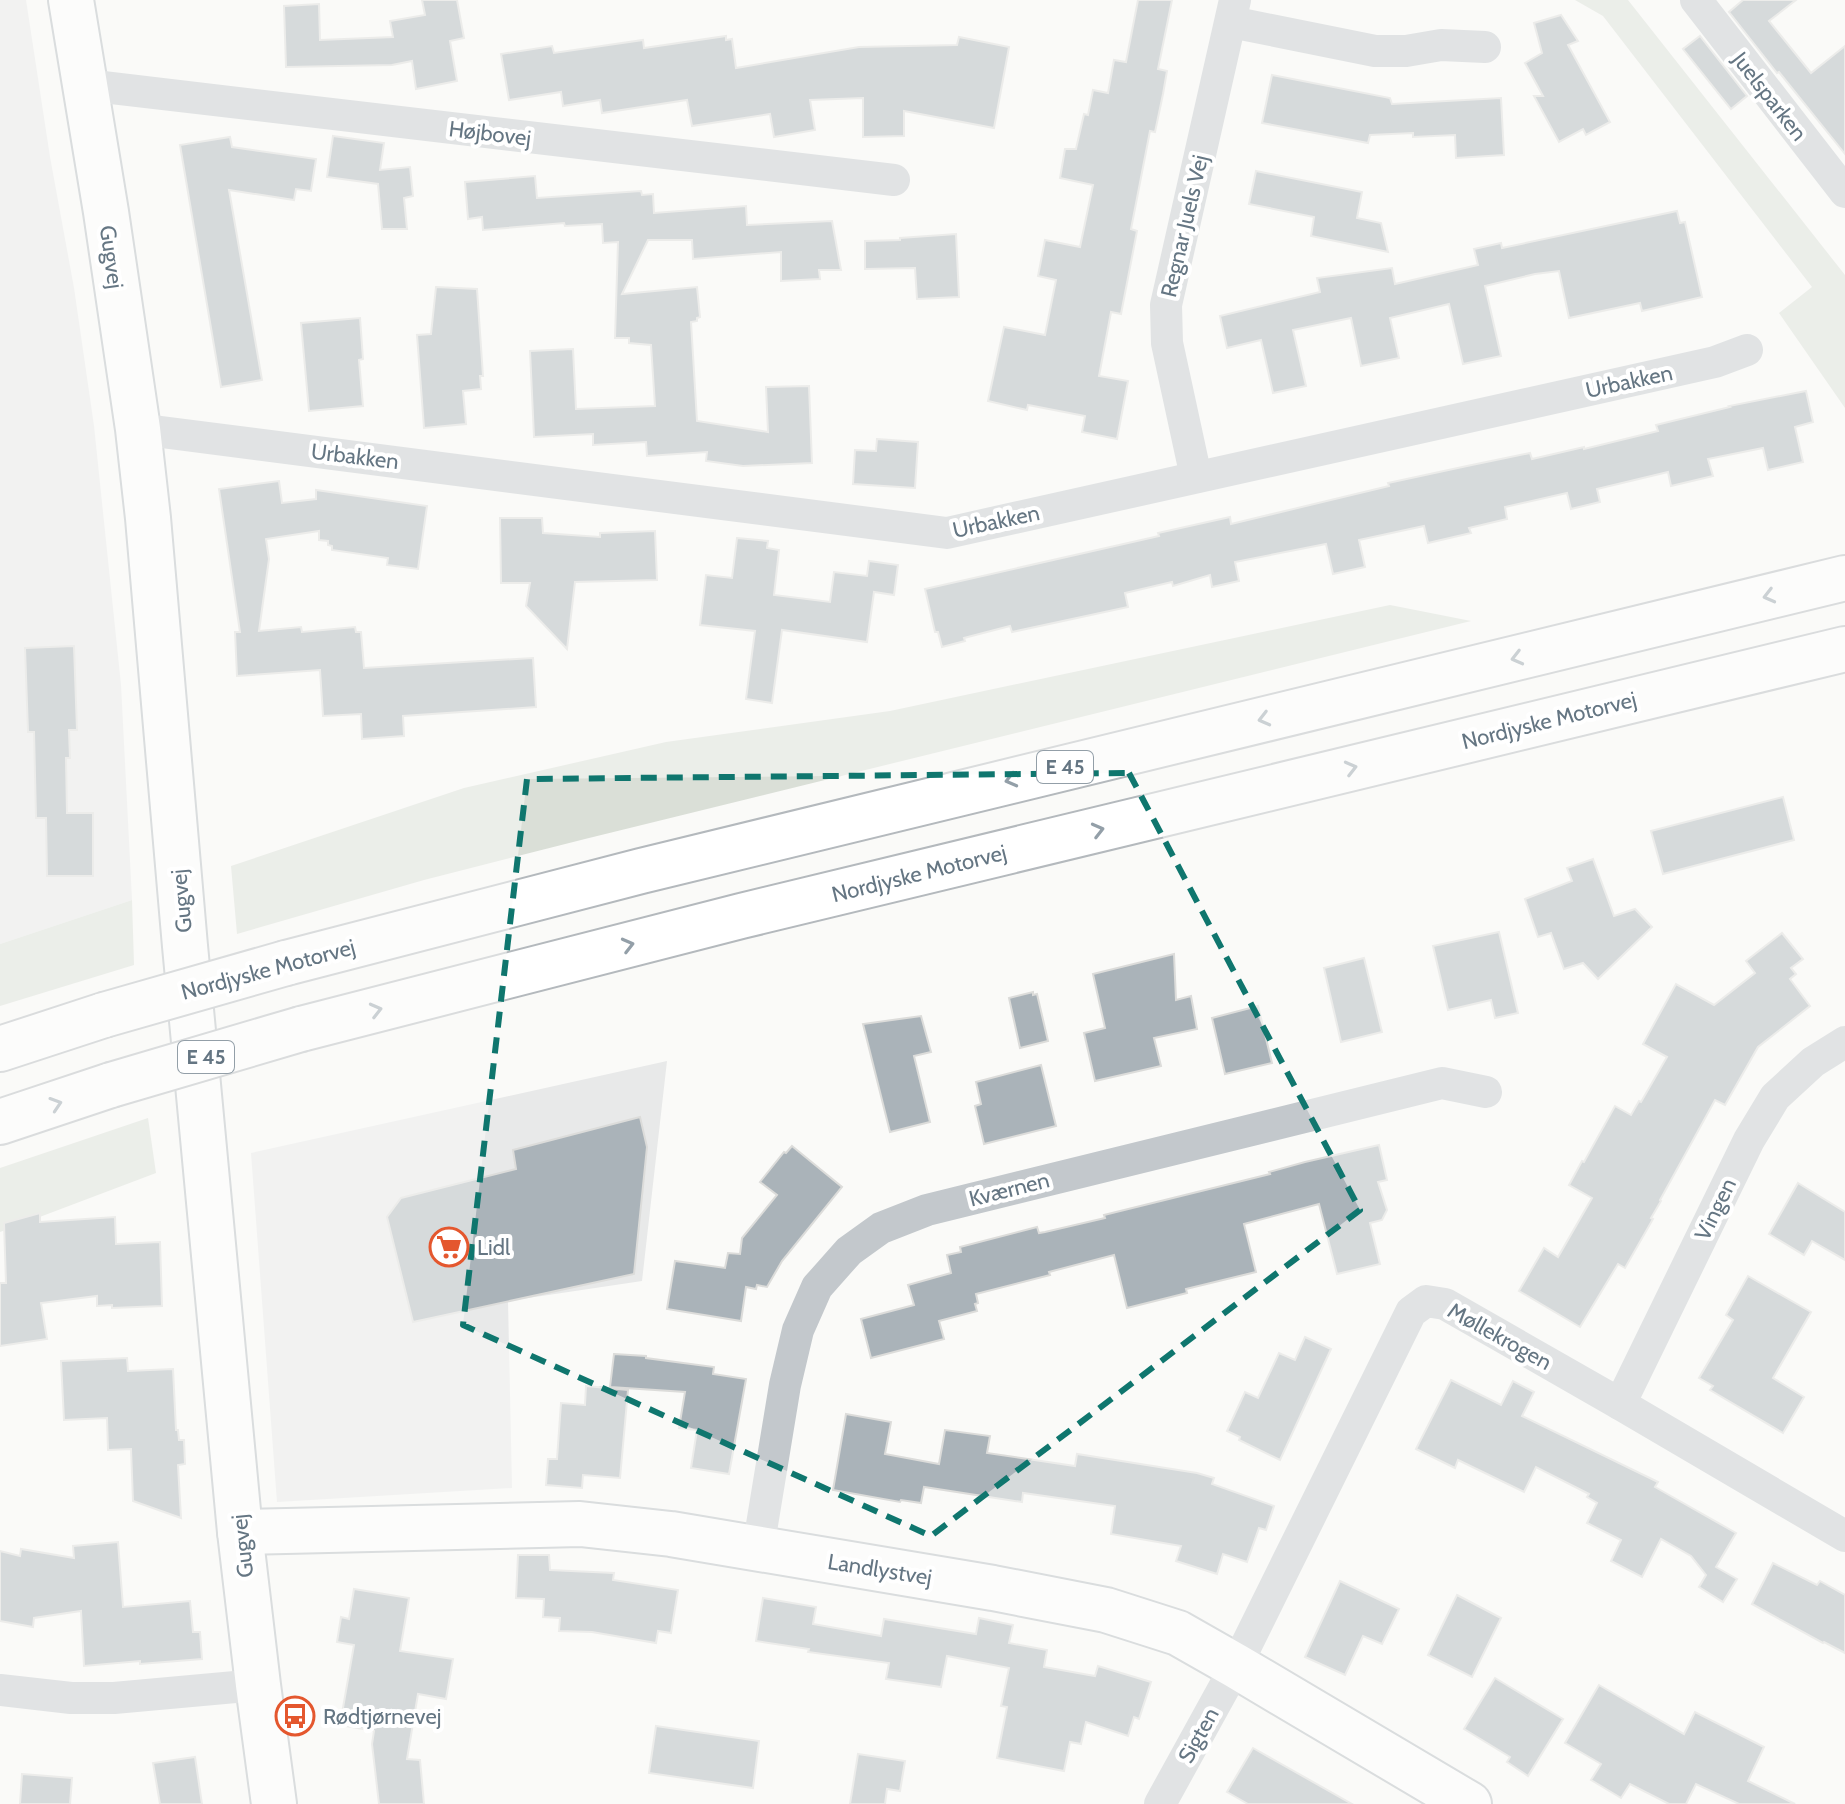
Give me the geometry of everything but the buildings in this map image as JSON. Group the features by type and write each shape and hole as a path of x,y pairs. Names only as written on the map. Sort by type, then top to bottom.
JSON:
{"main road":[{"name":"Gugvej","path":"71,0 138,429 240,1532 274,1804"},
{"name":"Nordjyske Motorvej","path":"0,1049 104,1015 286,963 686,860 1845,578"},
{"name":"Nordjyske Motorvej","path":"0,1122 111,1085 301,1029 741,916 1845,649"},
{"name":"Landlystvej","path":"240,1532 580,1524 671,1534 1106,1610 1178,1633 1453,1800"}],"street":[{"name":"Juelsparken","path":"1696,0 1845,192"},
{"name":"Regnar Juels Vej","path":"1196,477 1167,343 1166,305 1233,11 1375,51 1406,51 1441,45 1485,47"},
{"name":"Højbovej","path":"86,85 894,180"},
{"name":"Urbakken","path":"138,429 947,533 1715,362 1747,350"},
{"name":"Vingen","path":"1620,1404 1749,1140 1775,1097 1813,1062 1845,1042"},
{"name":"Kværnen","path":"758,1549 785,1385 798,1330 817,1287 849,1251 881,1228 927,1210 1442,1083 1486,1092"},
{"name":"Møllekrogen","path":"1236,1666 1411,1312 1426,1301 1445,1304 1845,1536"},
{"name":"Sigten","path":"1160,1804 1236,1666"},
{"path":"0,1690 71,1698 114,1698 258,1685"}],"highlighted area":[{"path":"1129,773 1360,1210 931,1536 463,1325 527,779"}],"shaded area":[{"path":"0,0 26,0 74,288 94,426 121,685 132,900 0,944"},
{"path":"1575,0 1628,0 1845,275 1845,408 1779,313 1812,287 1603,16"},
{"path":"1390,605 1471,621 585,839 424,880 237,934 231,866 464,788 666,742 890,711"},
{"path":"132,900 134,965 0,1006 0,944"},
{"path":"667,1061 642,1281 508,1301 512,1488 277,1502 251,1153"},
{"path":"148,1118 156,1173 0,1232 0,1168"}],"place":[{"name":"Lidl","path":"449,1247"},
{"name":"Rødtjørnevej","path":"295,1716"}]}
